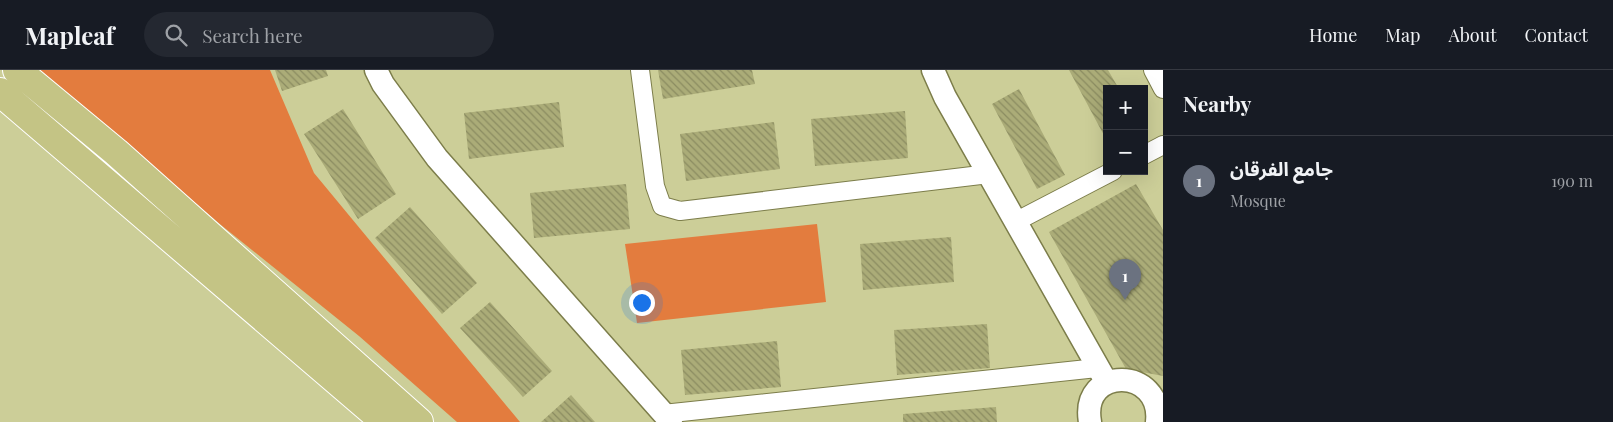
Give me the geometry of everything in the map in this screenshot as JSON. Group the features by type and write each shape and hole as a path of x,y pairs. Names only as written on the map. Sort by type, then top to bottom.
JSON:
{"main road":[{"path":"17,70 130,165 419,422"},
{"path":"0,92 385,422"}],"street":[{"path":"376,70 383,84 437,158 667,418 1102,375 1118,380 1134,381 1146,387 1159,407"},
{"path":"640,70 655,186 662,206 680,211 989,174"},
{"path":"932,70 1102,375"},
{"path":"1153,70 1163,88"},
{"path":"1148,153 1163,145"},
{"path":"1016,222 1105,175"},
{"path":"1090,422 1089,408 1102,375"}],"shaded area":[{"path":"40,70 270,70 314,173 520,422 457,422 359,336 221,225"},
{"path":"817,224 826,302 637,323 625,244"}],"building":[{"path":"275,70 326,70 328,76 282,91"},
{"path":"658,70 752,70 755,84 663,99"},
{"path":"1069,70 1108,70 1117,85 1103,85 1103,134"},
{"path":"1019,89 1065,175 1037,189 992,104"},
{"path":"559,102 564,147 469,159 464,113"},
{"path":"343,109 396,194 358,219 304,134"},
{"path":"905,111 908,158 815,166 811,119"},
{"path":"774,122 780,169 686,181 680,134"},
{"path":"626,184 630,229 534,238 530,193"},
{"path":"1136,184 1163,230 1163,376 1126,369 1049,232"},
{"path":"410,207 477,283 442,314 375,238"},
{"path":"951,237 954,282 863,290 860,244"},
{"path":"490,302 552,371 523,397 460,328"},
{"path":"987,324 990,368 897,375 894,330"},
{"path":"777,341 781,387 685,395 681,350"},
{"path":"571,395 595,422 541,422"},
{"path":"996,407 997,422 903,422 903,414"}],"place":[{"name":"جامع الفرقان","path":"1125,300"}]}
